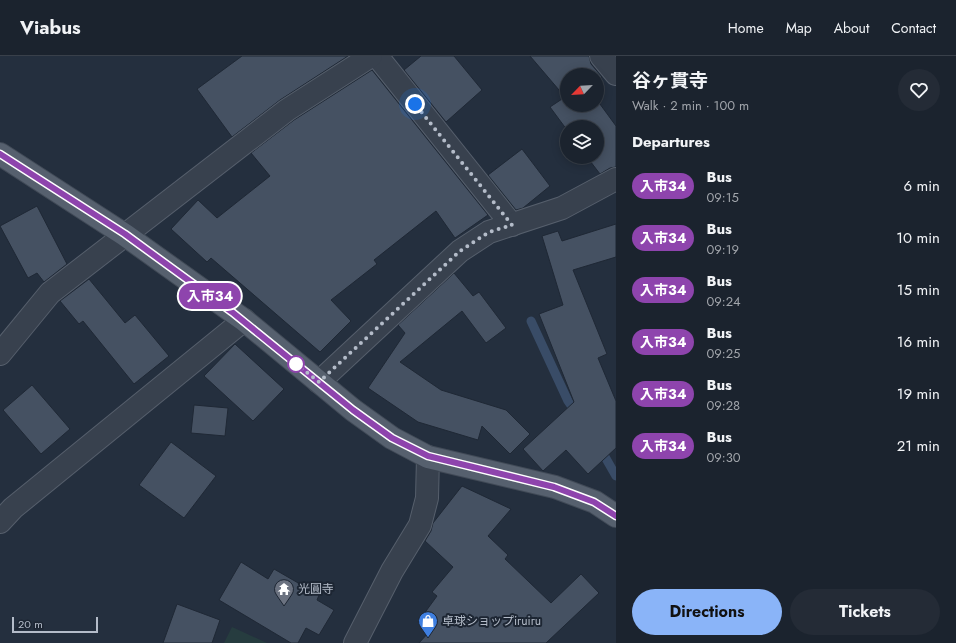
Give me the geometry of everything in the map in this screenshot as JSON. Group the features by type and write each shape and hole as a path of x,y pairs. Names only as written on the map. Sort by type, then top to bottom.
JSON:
{"main road":[{"path":"0,154 125,234 244,320 353,410 392,438 428,456 554,487 594,502 616,516"}],"street":[{"path":"0,354 50,293 287,110 370,56"},
{"path":"377,56 512,225"},
{"path":"601,56 616,74"},
{"path":"319,382 460,251 489,232 562,208 616,179"},
{"path":"0,522 13,508 244,320"},
{"path":"355,643 392,571 420,525 427,498 428,456"}],"green space":[{"path":"232,627 267,643 224,643"}],"building":[{"path":"242,56 348,56 280,100 232,137 197,89"},
{"path":"421,56 454,56 482,90 446,122 404,70"},
{"path":"530,56 589,56 591,64 594,68 560,68 560,91"},
{"path":"372,70 488,215 455,238 436,211 374,260 377,264 331,300 351,321 320,352 211,258 207,262 171,229 198,200 217,218 270,176 251,153 294,120"},
{"path":"560,100 560,112 604,112 604,110 616,126 616,167 610,168 600,174 592,164 604,164 604,120 560,121 550,107"},
{"path":"522,149 550,186 523,208 516,210 488,175"},
{"path":"37,206 67,264 44,282 37,273 28,278 0,226"},
{"path":"616,224 616,257 573,270 607,354 598,358 616,401 616,448 588,474 566,450 543,471 523,449 574,402 539,314 563,305 542,236 558,231 562,241"},
{"path":"454,273 473,296 479,292 506,328 486,343 462,311 400,362 441,390 506,410 530,434 510,454 482,426 478,440 418,422 368,388 405,333 398,325"},
{"path":"89,279 125,323 135,315 169,356 134,384 83,321 79,324 60,301"},
{"path":"235,344 284,389 253,421 204,376"},
{"path":"32,385 70,429 41,454 3,410"},
{"path":"194,405 228,408 225,436 191,433"},
{"path":"171,442 216,476 184,518 139,485"},
{"path":"462,486 511,509 488,536 508,555 505,559 551,603 581,574 599,593 546,643 419,643 429,632 418,622 437,596 432,592 453,567 425,541 431,531 433,523"},
{"path":"241,562 268,579 274,569 319,595 317,600 334,610 319,635 306,628 298,643 291,643 219,600"},
{"path":"177,604 220,620 212,643 163,643"}],"waterway":[{"path":"531,321 568,401 577,414"},
{"path":"600,448 616,476"}],"bus line":[{"name":"入市34","path":"0,154 125,234 244,320 353,410 392,438 428,456 554,487 594,502 616,516"}],"place":[{"name":"光圓寺","path":"284,606"},
{"name":"卓球ショップiruiru","path":"428,638"}],"route":[{"path":"296,364 298,364 319,382 460,251 489,232 512,225 415,104"}]}
